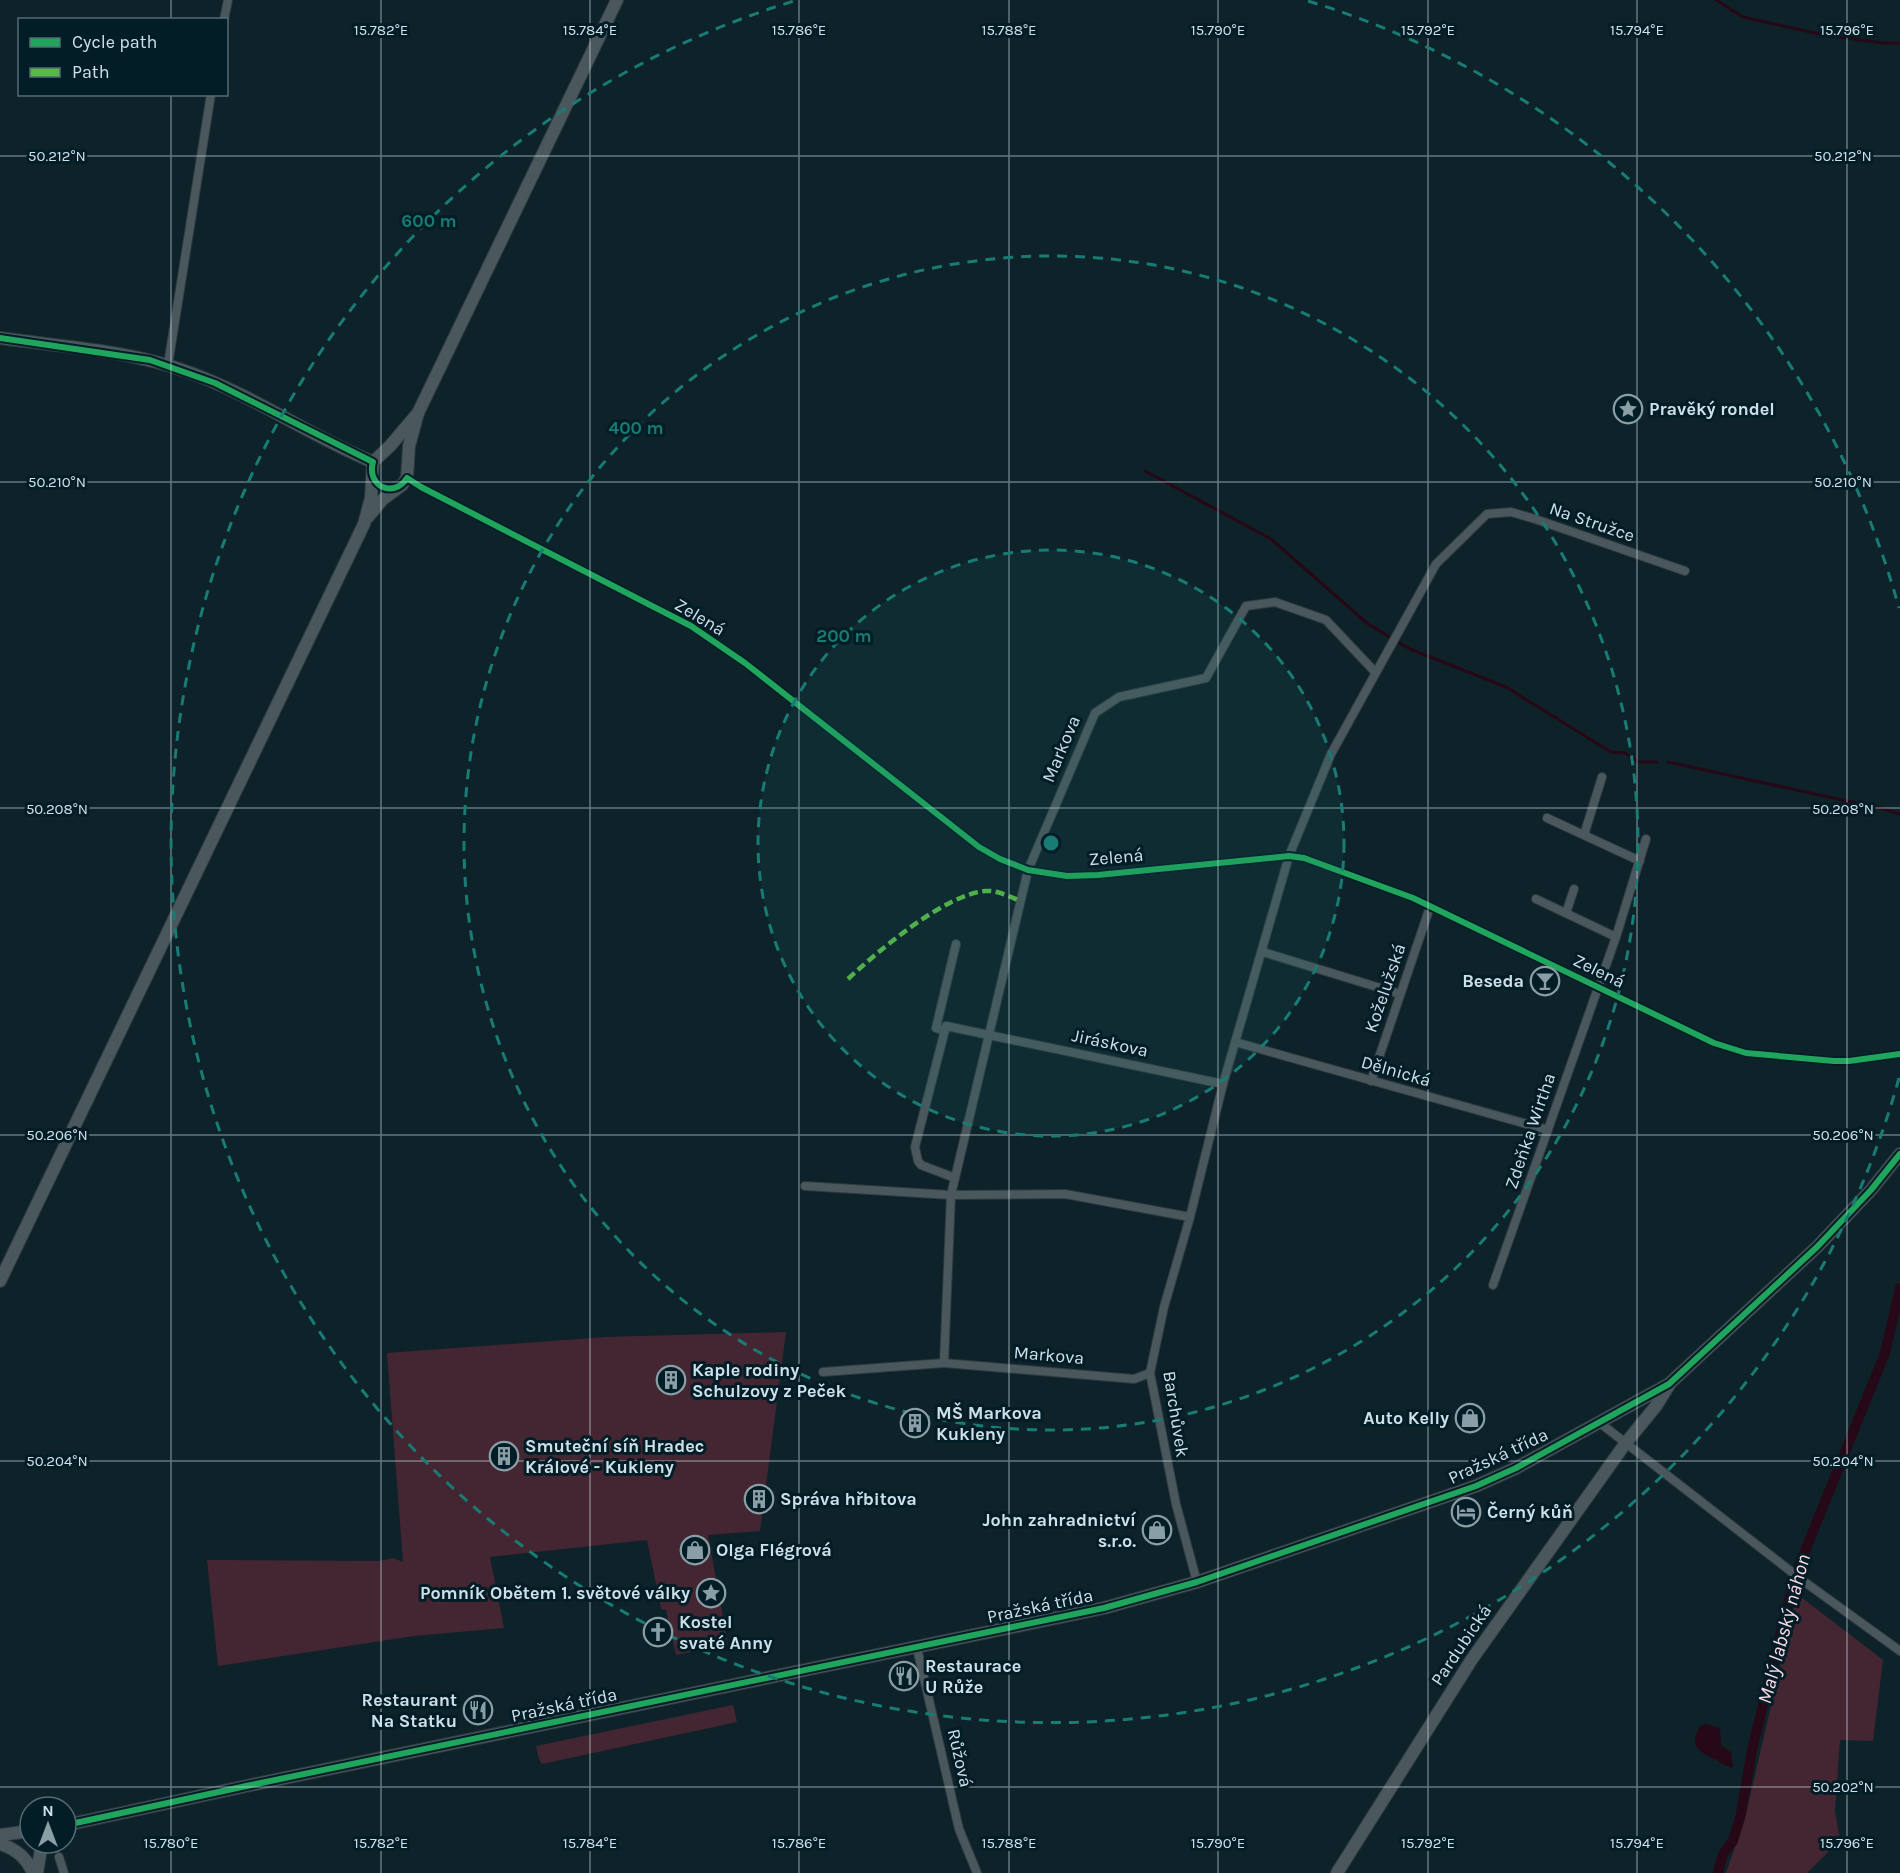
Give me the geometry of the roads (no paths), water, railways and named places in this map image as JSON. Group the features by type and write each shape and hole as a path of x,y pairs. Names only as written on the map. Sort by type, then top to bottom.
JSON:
{"street":[{"path":"224,18 228,0"},
{"path":"0,1281 364,524 382,500 398,487 408,472 409,446 418,413 617,0"},
{"path":"168,365 211,96"},
{"path":"0,338 122,355 168,365 215,383 377,458"},
{"path":"364,524 373,479 371,468 377,458 398,438 418,413"},
{"path":"377,458 386,452 398,453 406,461 408,472"},
{"name":"Zelená","path":"408,472 421,487 691,626 746,663 979,847 1000,859 1028,870 1067,876 1098,875 1290,855 1329,866 1395,890 1714,1043 1746,1053 1834,1061 1900,1054"},
{"path":"373,479 381,487 387,489 398,487"},
{"name":"Na Stružce","path":"1375,672 1436,564 1486,514 1511,512 1685,572"},
{"name":"Markova","path":"944,1363 951,1195 1028,870 1095,713 1119,697 1206,678 1246,606 1275,602 1326,620 1375,672"},
{"path":"805,1186 951,1195 1065,1194 1191,1213 1223,1084 1290,855 1331,754 1375,672"},
{"path":"1584,835 1602,777"},
{"path":"1547,818 1640,861"},
{"name":"Zdeňka Wirtha","path":"1493,1285 1616,937 1646,839"},
{"path":"1566,913 1574,890"},
{"path":"1536,899 1616,937"},
{"name":"Koželužská","path":"1371,1081 1430,907"},
{"path":"945,1031 936,1028 956,944"},
{"path":"1263,952 1400,994"},
{"path":"955,1178 921,1166 915,1147 946,1026 989,1035"},
{"name":"Jiráskova","path":"989,1035 1223,1084"},
{"name":"Dělnická","path":"1235,1042 1548,1130"},
{"name":"Pražská třída","path":"78,1822 1104,1608 1197,1582 1476,1486 1516,1468 1669,1384 1817,1247 1871,1190 1900,1154"},
{"name":"Barchůvek","path":"1191,1213 1164,1307 1150,1373 1176,1504 1197,1582"},
{"name":"Markova","path":"823,1372 944,1363 1134,1379 1150,1373"},
{"name":"Pardubická","path":"1337,1873 1472,1659 1625,1444 1656,1406 1669,1384"},
{"path":"1599,1424 1900,1652"},
{"name":"Růžová","path":"917,1648 959,1829 976,1873"},
{"path":"0,1834 18,1832"},
{"path":"0,1844 23,1856 35,1873"},
{"path":"35,1873 39,1855"},
{"path":"59,1857 64,1873"}],"waterway":[{"path":"1716,0 1743,17 1824,35 1900,43"},
{"path":"1145,471 1271,539 1368,624 1410,649 1506,687 1611,752 1625,753 1639,762 1657,762"},
{"path":"1668,762 1900,814"},
{"name":"Malý labský náhon","path":"1718,1873 1723,1854 1733,1841 1741,1814 1752,1750 1795,1576 1885,1353 1900,1288"}],"place":[{"name":"Pravěký rondel","path":"1628,409"},
{"name":"Beseda","path":"1545,981"},
{"name":"Kaple rodiny Schulzovy z Peček","path":"671,1380"},
{"name":"Auto Kelly","path":"1470,1418"},
{"name":"MŠ Markova Kukleny","path":"915,1423"},
{"name":"Smuteční síň Hradec Králové - Kukleny","path":"504,1456"},
{"name":"Správa hřbitova","path":"759,1499"},
{"name":"Černý kůň","path":"1466,1512"},
{"name":"John zahradnictví s.r.o.","path":"1157,1530"},
{"name":"Olga Flégrová","path":"695,1550"},
{"name":"Pomník Obětem 1. světové války","path":"711,1593"},
{"name":"Kostel svaté Anny","path":"658,1632"},
{"name":"Restaurace U Růže","path":"904,1676"},
{"name":"Restaurant Na Statku","path":"478,1710"}]}
